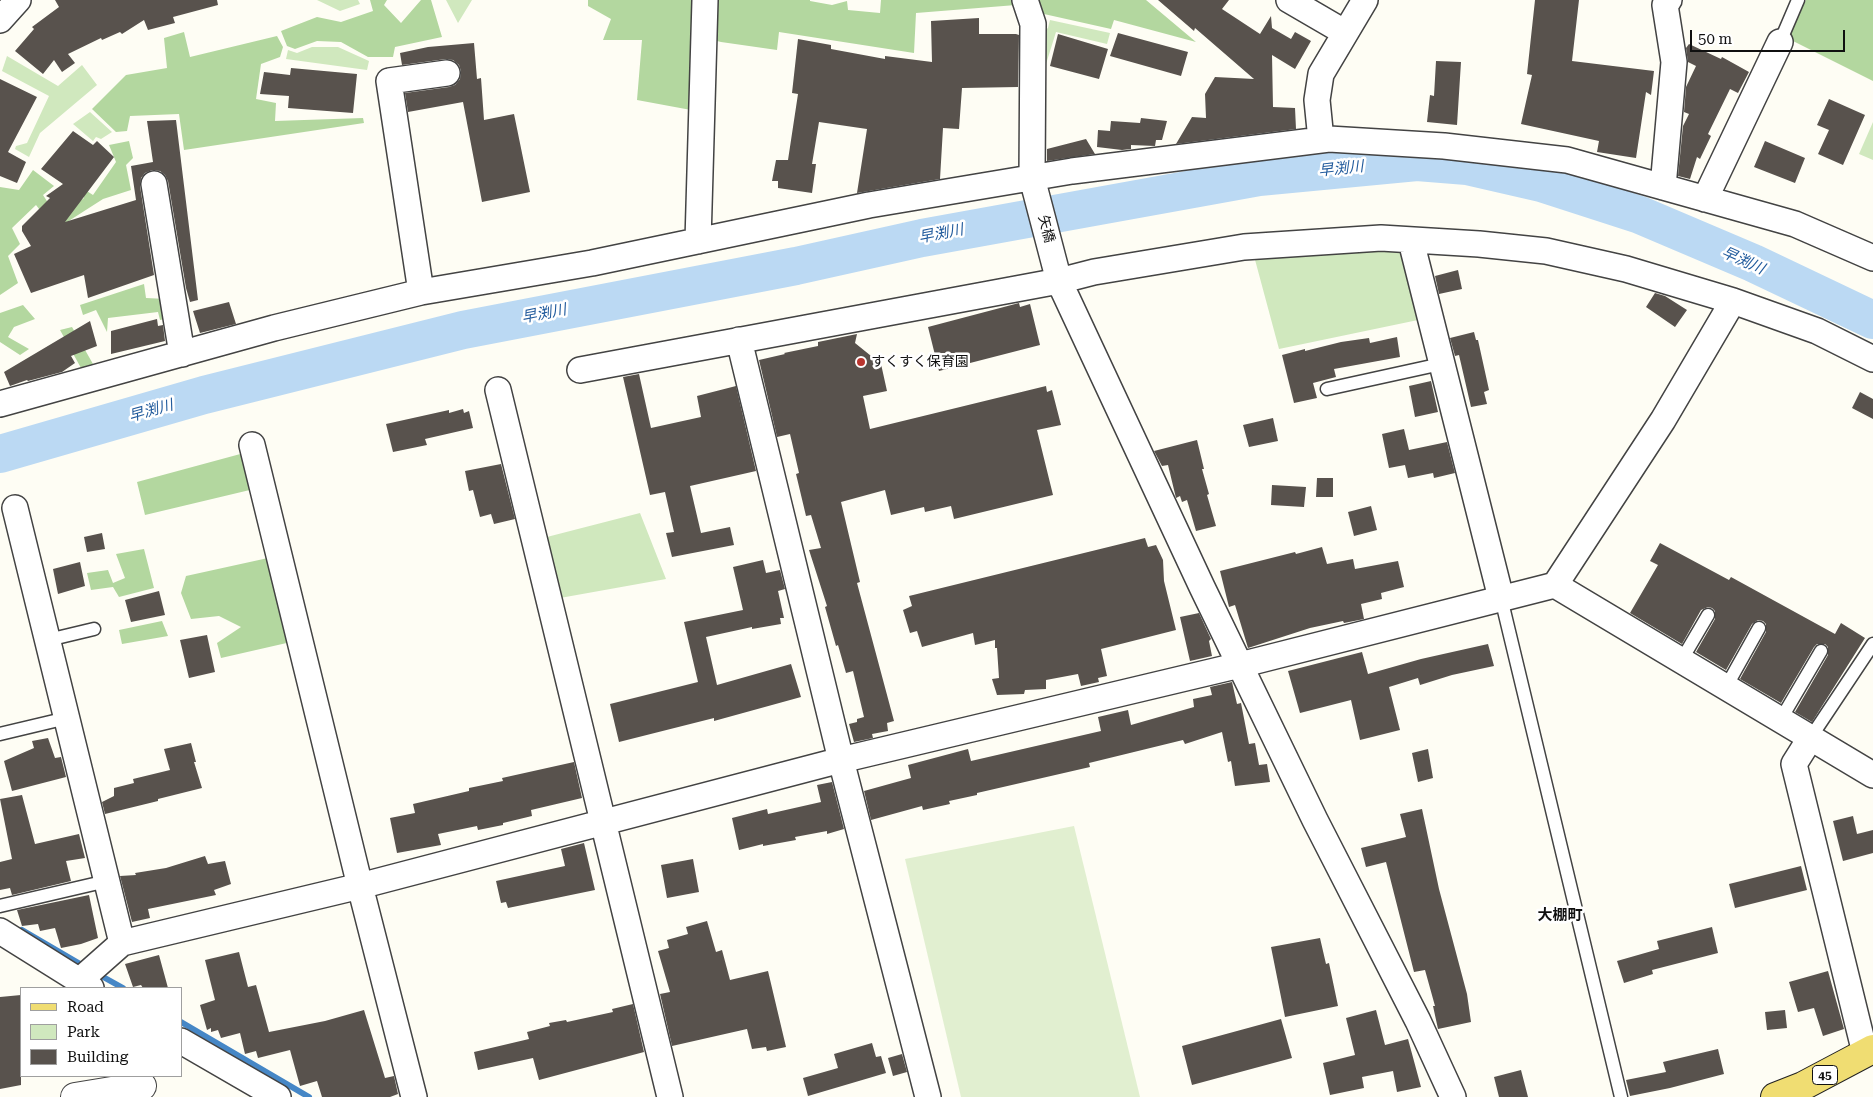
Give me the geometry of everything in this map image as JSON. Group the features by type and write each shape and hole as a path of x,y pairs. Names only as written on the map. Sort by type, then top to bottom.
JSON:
{"main road":[{"name":"45","path":"1775,1097 1803,1086 1869,1051"}],"street":[{"path":"0,20 18,0"},
{"path":"698,241 705,0"},
{"name":"矢橋","path":"1025,0 1033,24 1032,178 1060,281 1240,665 1315,820 1418,1021 1453,1097"},
{"path":"1289,0 1344,32"},
{"path":"1321,140 1317,100 1321,74 1364,0"},
{"path":"1663,187 1674,62 1665,5 1669,0"},
{"path":"1705,199 1780,42"},
{"path":"421,292 390,81 447,73"},
{"path":"0,404 274,328 421,292 592,263 869,205 1072,171 1321,140 1444,146 1567,160 1795,224 1873,258"},
{"path":"154,184 182,354"},
{"path":"580,370 1060,281 1094,272 1244,247 1381,238 1480,244 1546,251 1626,269 1733,302 1817,331 1873,359"},
{"path":"1411,241 1501,598"},
{"path":"0,931 83,983 102,961 122,944 360,886 841,760 1240,665 1554,585 1663,420 1733,302"},
{"path":"739,340 841,760 928,1097"},
{"path":"498,390 670,1097"},
{"path":"252,445 360,886 414,1097"},
{"path":"15,508 122,944"},
{"path":"1554,585 1811,737 1873,776"},
{"path":"1811,737 1794,764 1869,1051"},
{"path":"182,1042 278,1097"},
{"path":"75,1097 143,1086"}],"lane":[{"path":"1780,42 1798,0"},
{"path":"1327,389 1441,364"},
{"path":"1501,598 1621,1097"},
{"path":"1681,661 1708,615"},
{"path":"1726,687 1759,628"},
{"path":"48,640 94,630"},
{"path":"1811,737 1873,644"},
{"path":"1780,719 1821,651"},
{"path":"0,734 67,718"},
{"path":"2,906 107,881"}],"green space":[{"path":"317,0 358,0 360,4 340,11"},
{"path":"370,0 387,0 384,5 401,23 421,0 431,0 442,37 395,47 393,57 368,57 341,42 317,41 295,49 287,46 281,31 317,17 341,22 373,11"},
{"path":"446,0 472,0 458,23"},
{"path":"588,0 810,0 832,5 847,1 848,10 880,13 881,0 1015,0 1016,5 916,13 914,53 779,32 777,50 721,42 698,36 691,110 637,100 642,40 603,40 611,19 588,6"},
{"path":"1031,0 1146,0 1196,42 1114,20 1111,29 1035,12"},
{"path":"1806,0 1873,0 1873,81 1787,38"},
{"path":"1050,20 1110,33 1107,44 1056,32 1046,64 1041,62 1042,33 1048,28"},
{"path":"184,32 190,57 277,36 283,47 280,57 261,64 256,99 276,103 275,121 363,118 364,123 184,150 179,114 130,116 127,131 116,132 92,109 126,75 167,68 164,38"},
{"path":"312,47 338,47 369,61 367,70 286,59 288,50 297,53"},
{"path":"7,56 58,86 82,65 97,85 40,133 29,157 15,149 16,146 27,143 49,96 2,71"},
{"path":"90,112 112,132 101,139 96,137 93,141 73,124"},
{"path":"1873,122 1873,160 1859,154"},
{"path":"129,141 133,158 126,165 131,190 103,199 64,224 49,222 36,205 12,228 20,244 8,256 18,283 0,295 0,187 19,190 33,170 54,186 43,195 58,218 84,198 79,186 93,195 116,162 109,145"},
{"path":"1404,246 1418,320 1279,349 1254,256"},
{"path":"144,284 146,298 167,299 169,318 160,320 158,312 108,318 107,332 96,310 83,315 80,305"},
{"path":"23,305 35,319 14,327 8,337 29,349 20,355 0,342 0,313"},
{"path":"72,327 93,364 81,368 60,330"},
{"path":"244,453 254,489 145,515 137,482"},
{"path":"640,513 666,579 560,598 543,538"},
{"path":"144,549 154,588 119,597 113,587 91,590 87,573 108,570 113,583 125,578 116,554"},
{"path":"268,558 291,642 221,658 217,643 241,627 219,616 191,619 181,593 186,576"},
{"path":"162,621 168,636 122,644 119,630"},
{"path":"1074,826 1140,1097 961,1097 905,859"}],"building":[{"path":"55,0 217,0 218,5 173,17 175,23 148,30 144,20 122,34 120,32 102,40 101,38 68,54 75,63 62,72 54,60 43,74 15,51 34,29 32,27 59,7"},
{"path":"1158,0 1229,0 1222,9 1260,34 1271,16 1272,28 1291,39 1295,32 1311,41 1295,69 1272,55 1273,107 1295,108 1296,129 1176,144 1192,117 1206,118 1205,94 1215,77 1254,79 1195,28 1194,31"},
{"path":"1535,0 1579,0 1572,61 1654,71 1651,95 1646,92 1636,158 1597,152 1599,141 1521,124 1532,75 1527,74"},
{"path":"979,18 979,34 1019,35 1018,87 962,88 959,129 943,128 940,179 857,193 867,129 819,122 812,164 816,164 812,193 778,188 778,181 772,181 776,160 788,160 798,94 792,93 798,39 831,45 831,49 885,59 885,56 932,62 931,21"},
{"path":"1118,33 1188,52 1181,76 1110,56"},
{"path":"1058,34 1108,49 1099,79 1050,66"},
{"path":"474,43 477,79 481,78 484,120 514,114 530,192 482,202 463,102 408,112 405,93 455,85 460,79 461,71 459,65 453,60 446,59 402,65 400,53 428,47"},
{"path":"1689,44 1721,59 1722,57 1749,72 1738,93 1730,89 1708,134 1711,136 1700,159 1697,157 1690,179 1678,176 1683,126 1689,114 1684,112 1686,87 1696,66 1688,62 1686,48"},
{"path":"1436,61 1461,62 1457,125 1427,122 1430,95 1434,96"},
{"path":"291,68 357,74 353,113 288,108 289,96 260,94 264,72 290,75"},
{"path":"0,79 37,97 8,152 26,162 17,183 0,176"},
{"path":"1829,99 1865,115 1843,165 1818,154 1829,130 1817,125"},
{"path":"1141,118 1167,121 1162,140 1156,140 1155,146 1131,145 1131,149 1122,150 1097,147 1098,130 1110,131 1111,121 1140,123"},
{"path":"176,120 198,300 190,302 186,288 168,181 160,171 152,170 145,173 141,178 140,186 154,275 88,298 84,275 31,293 14,254 31,246 22,231 22,226 50,198 46,196 63,184 41,169 73,131 93,145 97,141 114,157 65,222 136,200 131,166 153,162 147,121"},
{"path":"1086,139 1095,154 1047,161 1047,149"},
{"path":"1765,141 1805,158 1795,183 1754,167"},
{"path":"1458,270 1462,289 1439,294 1435,276"},
{"path":"1655,293 1665,296 1687,310 1675,327 1646,307"},
{"path":"229,302 236,324 200,333 193,311"},
{"path":"1019,303 1020,307 1030,304 1040,345 939,371 928,327"},
{"path":"157,319 158,326 163,325 165,341 111,354 111,331"},
{"path":"90,321 97,346 71,356 75,363 62,372 10,386 4,372"},
{"path":"1474,332 1476,340 1478,340 1489,390 1484,392 1487,404 1471,407 1459,355 1455,356 1450,338"},
{"path":"857,334 855,343 881,364 887,391 863,396 870,429 1046,386 1047,392 1052,390 1061,425 1037,430 1053,495 954,519 951,506 925,512 924,507 891,515 885,490 841,502 860,582 857,583 894,721 887,723 888,731 872,734 873,738 854,742 849,724 857,722 857,719 864,717 853,671 846,673 838,645 836,646 825,607 827,606 809,550 821,548 811,515 806,516 796,474 799,473 790,434 777,437 759,360 818,346 818,342"},
{"path":"1397,337 1400,357 1334,369 1336,377 1313,383 1317,398 1294,403 1282,355 1341,342 1369,338 1370,343"},
{"path":"639,374 651,428 701,417 697,396 736,386 756,471 690,486 701,533 730,527 734,545 672,557 666,533 674,532 665,492 650,495 623,377"},
{"path":"1431,381 1438,412 1415,417 1409,386"},
{"path":"1860,392 1873,399 1873,419 1852,408"},
{"path":"463,409 464,413 469,411 473,428 425,439 427,445 393,452 386,424 449,410 449,413"},
{"path":"1273,418 1278,441 1249,447 1243,425"},
{"path":"1404,429 1409,450 1447,442 1455,473 1434,478 1433,473 1408,478 1405,465 1389,468 1382,434"},
{"path":"1197,440 1209,494 1207,495 1216,526 1196,531 1187,500 1182,502 1180,496 1176,498 1168,465 1162,466 1154,451"},
{"path":"501,464 515,519 494,524 491,514 480,517 473,490 469,491 465,471"},
{"path":"1317,478 1333,478 1333,497 1316,497"},
{"path":"1272,485 1306,487 1304,507 1271,505"},
{"path":"1371,506 1377,530 1354,536 1348,512"},
{"path":"102,533 105,549 87,552 84,537"},
{"path":"1145,538 1148,547 1156,545 1163,560 1164,581 1176,630 1101,649 1107,676 1098,678 1099,682 1081,686 1078,674 1046,680 1046,689 1025,690 1024,694 997,695 992,679 999,678 995,640 975,645 973,633 922,647 917,631 910,633 903,610 912,606 909,596"},
{"path":"1660,543 1729,580 1731,577 1835,634 1841,623 1865,638 1812,722 1795,712 1828,655 1828,647 1825,644 1817,644 1814,647 1781,703 1740,679 1766,632 1766,624 1763,621 1758,620 1752,624 1726,670 1696,652 1715,619 1715,611 1712,608 1708,607 1701,610 1682,644 1630,613 1658,565 1650,561"},
{"path":"1322,547 1327,564 1353,559 1355,569 1398,561 1404,587 1381,593 1382,599 1361,604 1364,619 1310,628 1248,648 1235,605 1229,607 1220,571"},
{"path":"763,560 766,573 780,570 785,589 778,591 784,618 780,618 781,624 752,629 752,627 706,637 717,685 791,664 801,697 714,721 714,718 619,742 610,704 698,682 684,622 743,610 733,567"},
{"path":"80,562 85,586 58,594 53,569"},
{"path":"159,591 165,615 131,622 125,600"},
{"path":"1199,613 1211,639 1209,641 1212,656 1190,661 1180,617"},
{"path":"207,635 215,672 189,678 180,640"},
{"path":"1488,644 1494,666 1452,675 1420,685 1418,678 1389,687 1400,730 1360,740 1351,700 1300,713 1288,671 1362,652 1368,674 1421,659"},
{"path":"1232,682 1237,704 1241,703 1249,744 1255,743 1259,765 1267,764 1270,782 1235,786 1231,761 1228,762 1222,732 1185,744 1183,740 1089,763 1090,767 977,793 977,795 949,801 950,804 923,810 922,806 871,820 864,791 911,778 908,765 968,749 971,761 1101,731 1098,717 1128,710 1131,725 1194,707 1193,699 1212,695 1210,687"},
{"path":"48,738 55,758 61,757 66,777 12,791 4,761 34,748 32,741"},
{"path":"191,743 196,762 194,762 202,788 105,814 102,802 114,796 114,788 134,783 133,779 170,770 164,749"},
{"path":"1428,749 1433,778 1418,782 1412,753"},
{"path":"574,762 582,798 531,810 532,816 503,823 503,825 478,830 477,826 438,834 441,845 397,853 390,818 415,813 413,804 469,791 469,788 503,781 502,778"},
{"path":"832,782 844,829 827,834 827,831 795,837 796,840 763,846 763,844 739,850 732,818 767,809 768,814 821,802 817,785"},
{"path":"22,795 35,844 79,834 85,858 66,861 71,881 12,895 10,888 0,890 0,862 12,859 0,799"},
{"path":"1422,809 1439,889 1467,994 1471,1022 1438,1029 1433,1006 1435,1006 1425,970 1414,972 1386,862 1366,867 1361,848 1406,837 1400,814"},
{"path":"1853,816 1857,834 1873,830 1873,853 1843,861 1833,821"},
{"path":"584,843 595,890 508,908 506,902 501,903 496,881 565,866 561,849"},
{"path":"205,856 208,864 225,861 231,884 214,890 216,895 148,909 150,918 132,922 120,876 136,875 135,873 166,868"},
{"path":"693,859 699,892 667,898 661,865"},
{"path":"1801,866 1807,890 1735,908 1729,884"},
{"path":"89,895 98,938 61,948 55,928 40,931 38,924 22,926 17,910"},
{"path":"707,921 716,952 722,950 730,980 768,971 786,1047 767,1051 766,1047 752,1049 747,1029 672,1046 660,994 670,992 658,951 669,948 667,940 688,934 686,927"},
{"path":"1712,927 1718,953 1652,970 1653,974 1624,983 1617,961 1659,949 1657,941"},
{"path":"1320,938 1326,964 1329,963 1338,1006 1285,1017 1271,947"},
{"path":"239,952 248,987 256,985 269,1032 325,1021 364,1010 385,1078 394,1076 398,1094 390,1097 322,1097 317,1081 300,1086 290,1050 258,1058 256,1051 245,1054 240,1033 221,1038 218,1030 211,1032 211,1028 207,1030 200,1005 215,1000 205,960"},
{"path":"159,955 168,987 142,987 141,985 133,987 125,964"},
{"path":"1828,971 1844,1029 1823,1036 1814,1008 1798,1012 1789,982"},
{"path":"20,995 21,1085 0,1089 0,997"},
{"path":"633,1004 644,1052 539,1080 533,1058 478,1070 474,1052 529,1039 527,1032 550,1026 549,1023 566,1020 567,1022 613,1012 612,1009"},
{"path":"1376,1010 1385,1045 1408,1039 1421,1087 1397,1092 1393,1071 1362,1077 1364,1088 1330,1095 1323,1063 1355,1055 1346,1018"},
{"path":"1785,1010 1787,1028 1767,1030 1765,1012"},
{"path":"1281,1019 1292,1058 1192,1085 1182,1046"},
{"path":"872,1043 876,1057 881,1056 886,1073 808,1096 803,1078 838,1068 834,1054"},
{"path":"1718,1049 1724,1074 1630,1096 1626,1080 1666,1072 1663,1062"},
{"path":"902,1054 907,1072 893,1076 888,1058"},
{"path":"1521,1070 1528,1097 1499,1097 1494,1077"}],"waterway":[{"name":"早渕川","path":"0,454 204,395 463,330 796,266 922,238 1259,177 1417,162 1467,166 1541,183 1640,215 1753,263 1873,320"},
{"path":"22,930 87,968"},
{"path":"96,973 121,987"},
{"path":"182,1023 309,1097"}],"place":[{"name":"すくすく保育園","path":"861,362"}],"district":[{"name":"大棚町","path":"1560,916"}]}
